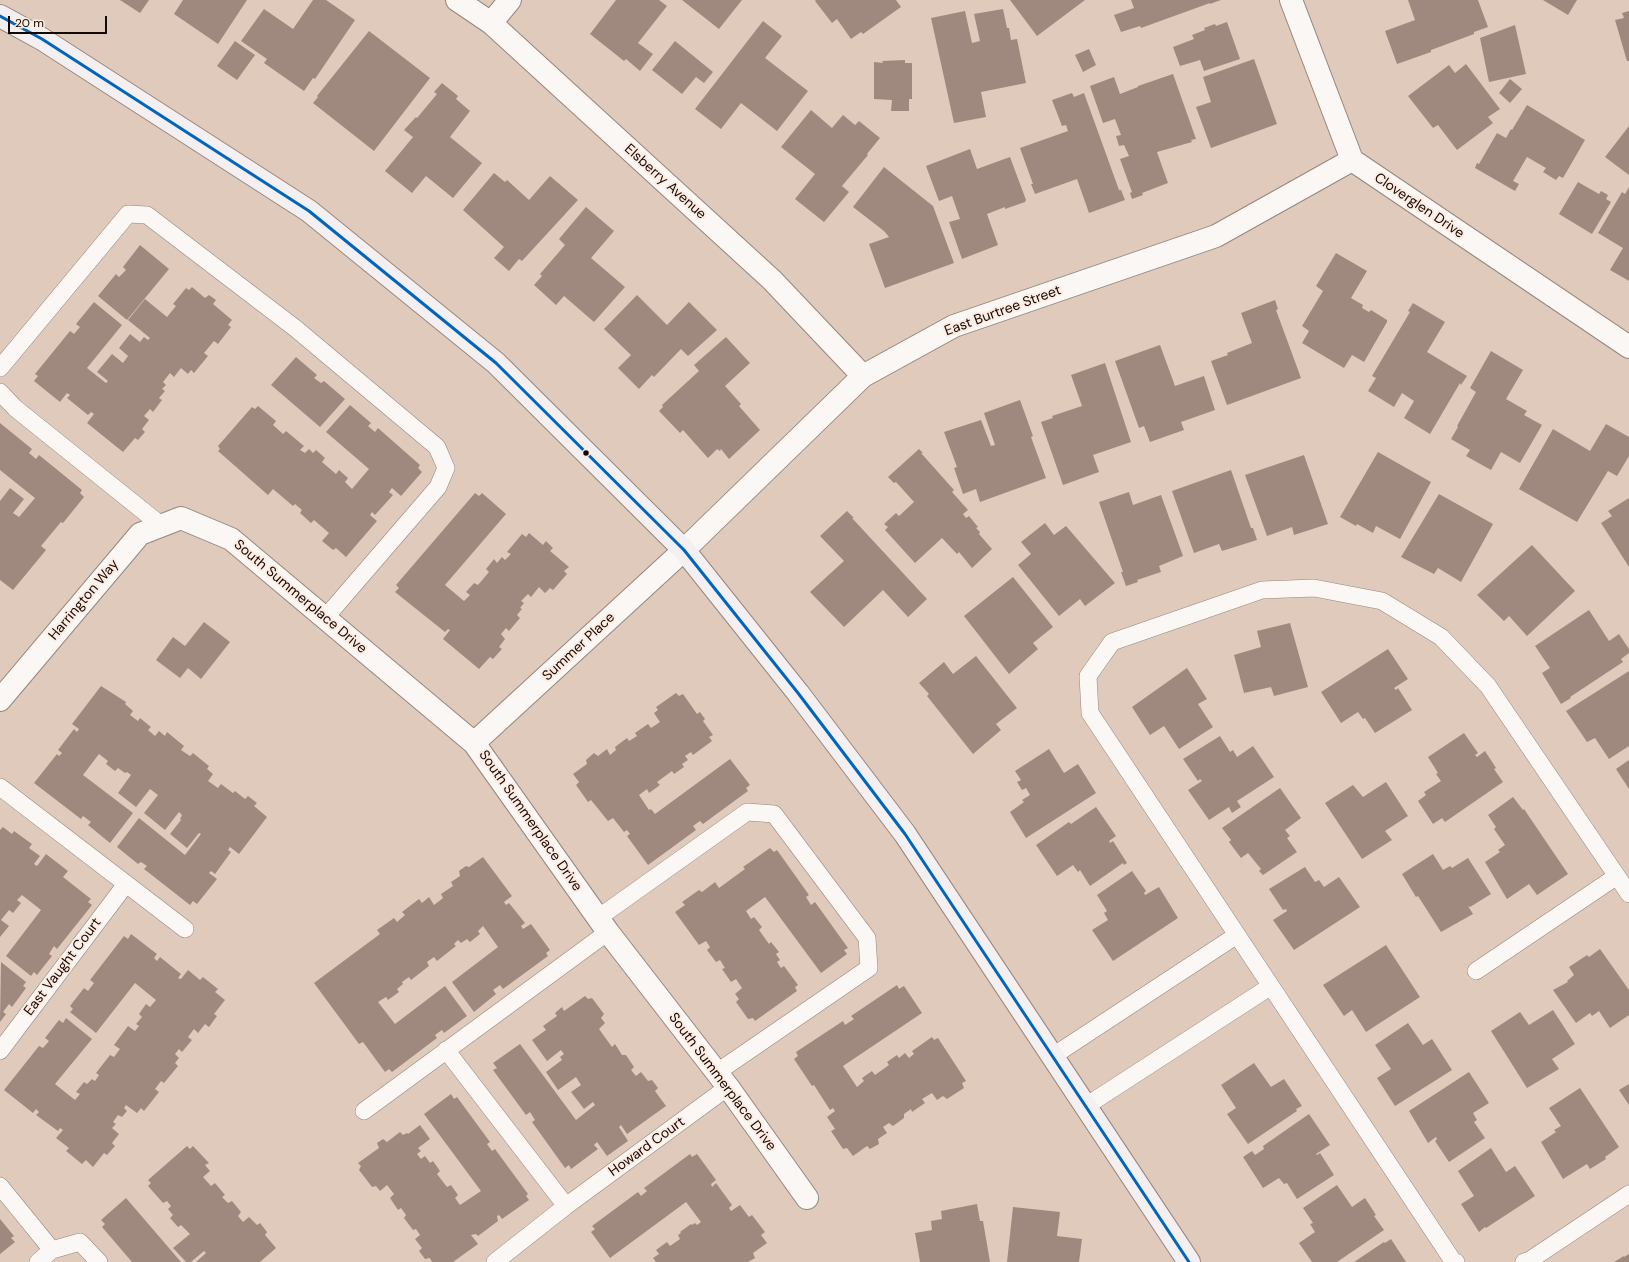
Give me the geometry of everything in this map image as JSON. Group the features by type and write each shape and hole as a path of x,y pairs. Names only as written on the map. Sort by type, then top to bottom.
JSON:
{"main road":[{"path":"0,16 42,38 309,211 496,363 684,550 798,693 905,834 1189,1262"}],"street":[{"name":"Elsberry Avenue","path":"457,0 491,23 772,280 863,376"},
{"path":"491,23 510,0"},
{"path":"1291,0 1352,160"},
{"name":"Cloverglen Drive","path":"1352,160 1629,347"},
{"name":"East Burtree Street","path":"684,550 863,376 954,326 1216,236 1352,160"},
{"name":"South Summerplace Drive","path":"171,522 231,539 474,743 603,925 722,1080 807,1198"},
{"name":"Harrington Way","path":"0,700 140,534 171,522"},
{"name":"Summer Place","path":"474,743 684,550"}],"lane":[{"path":"0,368 128,214 147,215 283,318 437,447 446,468 438,487 325,618"},
{"path":"0,392 15,408 171,522"},
{"path":"1456,1262 1453,1261 1449,1255 1090,713 1088,676 1112,642 1262,590 1314,588 1382,601 1441,637 1488,686 1629,894"},
{"path":"0,787 185,929"},
{"name":"Howard Court","path":"494,1262 722,1080 869,968 867,938 774,814 747,812 603,925"},
{"path":"1476,971 1617,876"},
{"name":"East Vaught Court","path":"0,1051 126,884"},
{"path":"364,1111 446,1050 603,925"},
{"path":"1053,1056 1238,935"},
{"path":"1086,1106 1271,986"},
{"path":"446,1050 566,1206"},
{"path":"0,1186 52,1250"},
{"path":"1524,1262 1530,1260 1629,1194"},
{"path":"38,1262 52,1250 80,1242 99,1262"}],"building":[{"path":"120,0 149,0 140,13"},
{"path":"183,0 247,0 218,44 174,14"},
{"path":"313,0 326,0 355,20 315,79 313,78 304,91 264,63 267,59 241,41 264,9 293,29"},
{"path":"616,0 659,0 667,6 638,43 653,54 640,71 626,59 624,61 590,34"},
{"path":"682,0 742,0 719,29"},
{"path":"896,0 901,7 863,34 861,32 851,39 837,19 832,23 815,1"},
{"path":"1010,0 1085,0 1037,36"},
{"path":"1131,0 1221,0 1141,28 1140,26 1121,32 1114,15 1134,8"},
{"path":"1408,0 1478,0 1488,27 1474,32 1474,34 1431,50 1431,52 1397,64 1385,31 1415,20"},
{"path":"1543,0 1577,0 1568,15"},
{"path":"1003,9 1011,40 1017,39 1026,83 981,92 986,117 954,123 931,18 965,11 972,43 980,41 974,14"},
{"path":"1629,11 1629,61 1627,61 1615,20 1624,18 1622,13"},
{"path":"763,21 782,36 765,58 808,91 777,131 741,103 721,129 695,109"},
{"path":"1227,22 1240,59 1204,71 1200,60 1180,66 1173,47 1194,39 1192,35 1205,30 1204,28"},
{"path":"1515,25 1526,74 1489,82 1480,38"},
{"path":"369,31 430,78 374,151 313,103"},
{"path":"235,41 255,55 237,80 217,66"},
{"path":"675,41 713,72 704,83 696,77 682,94 652,70"},
{"path":"1089,49 1096,65 1083,72 1075,55"},
{"path":"1254,59 1277,124 1211,148 1196,107 1211,102 1203,77"},
{"path":"905,60 905,63 912,63 912,99 909,99 909,111 891,111 892,100 874,99 874,62 883,63 882,61"},
{"path":"1466,64 1500,109 1488,117 1493,123 1457,150 1438,125 1433,128 1408,96 1449,65 1455,73"},
{"path":"1173,74 1196,139 1191,140 1192,142 1157,152 1168,183 1142,193 1143,195 1132,199 1130,193 1132,192 1120,159 1129,156 1124,145 1119,146 1116,136 1121,135 1115,119 1103,123 1090,86 1114,77 1120,94"},
{"path":"1510,79 1522,89 1510,103 1499,93"},
{"path":"442,83 458,96 456,99 470,111 450,137 482,163 453,198 426,176 412,193 385,171 413,137 404,130 416,117 417,118 437,94 434,92"},
{"path":"1072,93 1074,97 1084,93 1119,190 1121,190 1125,200 1089,213 1077,179 1035,194 1020,148 1068,131 1066,125 1062,126 1052,100"},
{"path":"1527,105 1585,140 1563,178 1559,176 1556,180 1543,172 1546,168 1527,157 1513,181 1519,184 1515,191 1475,168 1477,163 1479,164 1497,133 1506,138"},
{"path":"811,110 832,128 843,115 855,125 859,121 880,138 842,186 849,192 824,222 795,199 815,174 781,147"},
{"path":"1629,126 1629,175 1605,157"},
{"path":"970,149 977,169 1010,157 1026,200 1025,202 1005,209 1005,207 987,214 998,245 962,259 949,222 960,219 952,196 939,201 926,166"},
{"path":"884,167 933,206 954,263 885,288 869,244 889,237 884,231 853,207"},
{"path":"494,173 505,182 507,180 529,200 550,176 578,200 522,261 519,259 509,271 494,258 504,247 463,210"},
{"path":"1578,182 1599,194 1601,191 1608,195 1606,199 1611,202 1592,234 1559,214"},
{"path":"1629,187 1629,281 1610,270 1623,248 1598,233 1622,192 1625,194"},
{"path":"586,207 614,231 591,258 625,287 594,322 564,296 556,305 534,285 542,276 540,274 565,245 559,239"},
{"path":"140,245 169,269 127,320 98,296 116,274 119,277 126,270 123,267"},
{"path":"1336,253 1367,271 1351,298 1363,305 1362,308 1369,312 1371,310 1387,320 1364,362 1352,355 1344,368 1302,343 1309,331 1302,326 1323,291 1316,286"},
{"path":"192,287 205,298 209,295 216,300 213,304 232,320 228,325 231,327 218,344 214,341 204,353 208,356 194,373 191,370 188,374 181,368 174,377 170,373 163,382 166,385 162,389 165,391 159,398 162,400 153,412 150,409 144,416 149,420 142,429 145,432 138,440 135,438 123,452 87,423 94,414 91,412 88,415 67,398 70,395 67,393 60,402 34,381 38,376 35,374 70,331 74,334 80,327 76,324 94,302 122,325 87,368 106,383 108,381 97,372 112,354 123,363 128,356 119,348 130,334 140,342 144,337 148,340 150,338 128,320 145,299 167,317 176,306 173,304 186,288 189,290"},
{"path":"637,295 667,325 689,302 717,330 688,356 681,349 654,377 652,375 639,389 618,368 631,355 604,329"},
{"path":"1275,300 1278,309 1276,310 1301,378 1227,405 1211,361 1228,355 1227,353 1252,343 1241,313"},
{"path":"1413,303 1445,322 1427,352 1467,376 1461,385 1460,383 1430,434 1404,418 1414,401 1402,393 1394,407 1368,391 1376,378 1372,376 1410,312 1408,311"},
{"path":"726,337 750,363 725,386 741,404 739,406 760,430 729,459 721,449 720,451 717,449 708,458 683,430 680,433 659,411 663,407 662,405 699,371 694,365"},
{"path":"1160,345 1175,386 1204,376 1215,410 1181,422 1184,430 1150,442 1144,426 1139,428 1115,361"},
{"path":"1491,351 1523,370 1506,399 1527,411 1524,415 1542,425 1520,463 1501,452 1491,470 1466,456 1470,450 1451,439 1476,392 1470,388"},
{"path":"296,357 317,375 314,378 321,383 324,381 345,399 320,427 271,385"},
{"path":"1105,363 1131,442 1093,455 1099,472 1063,485 1041,422 1053,418 1052,416 1082,406 1071,375"},
{"path":"1020,400 1033,436 1031,437 1046,478 980,502 976,489 963,494 954,468 957,467 944,432 981,420 991,446 995,445 984,413"},
{"path":"350,405 371,423 368,426 375,432 378,428 420,465 418,468 422,472 401,496 392,488 389,492 393,495 375,515 372,512 370,515 377,521 346,557 336,548 333,550 322,541 329,533 314,520 311,523 300,513 302,510 295,504 293,506 273,489 268,495 218,451 220,449 218,446 252,407 255,409 258,406 276,421 273,425 283,434 286,431 304,446 300,450 305,453 309,449 313,453 316,450 325,458 322,462 336,474 339,470 348,478 345,482 352,489 369,469 326,432"},
{"path":"0,423 32,449 29,453 36,459 39,455 82,490 80,493 84,497 63,523 61,522 41,546 46,550 13,590 0,580 0,501 10,488 24,499 13,513 19,517 35,498 0,470"},
{"path":"1606,424 1629,437 1629,456 1617,476 1608,471 1577,522 1519,489 1553,429 1590,451"},
{"path":"919,449 954,490 952,492 968,510 963,514 966,518 969,516 978,527 976,528 980,532 979,534 992,549 972,568 959,552 957,554 942,538 915,563 885,530 888,527 884,524 896,513 899,516 914,502 896,482 894,483 888,477"},
{"path":"1378,452 1431,482 1400,539 1376,526 1373,533 1340,517"},
{"path":"1304,455 1328,524 1294,535 1292,527 1267,536 1245,475"},
{"path":"1231,470 1251,528 1253,528 1257,540 1222,551 1219,544 1194,553 1172,491"},
{"path":"1129,492 1133,505 1161,495 1183,556 1159,566 1161,572 1137,580 1138,582 1126,586 1121,572 1123,572 1099,502"},
{"path":"475,493 479,496 482,493 506,514 445,585 464,601 470,595 466,592 474,583 478,585 489,572 486,569 494,559 497,563 502,557 505,560 511,554 507,552 522,534 526,537 529,533 543,545 546,541 553,548 550,551 569,567 564,571 567,574 553,590 550,588 545,593 539,587 531,597 528,594 521,601 524,603 520,608 522,609 517,615 520,618 509,631 506,628 501,634 505,639 499,647 502,649 493,659 490,657 479,669 443,639 450,630 448,629 445,632 395,592 399,588 396,585"},
{"path":"1439,494 1493,524 1461,582 1438,568 1434,574 1401,557"},
{"path":"1629,498 1629,567 1601,523 1612,516 1608,511"},
{"path":"847,511 927,599 908,617 883,590 844,627 810,592 844,561 820,536"},
{"path":"1045,523 1054,535 1066,526 1115,583 1085,606 1080,599 1059,616 1018,565 1031,554 1021,542"},
{"path":"1532,545 1575,591 1527,636 1509,616 1504,621 1477,595"},
{"path":"1013,577 1053,627 1033,643 1038,649 1009,674 964,616"},
{"path":"1589,610 1609,641 1619,634 1629,649 1629,653 1621,659 1623,662 1561,704 1542,673 1550,668 1535,646"},
{"path":"204,622 230,642 201,679 188,668 180,678 156,660 173,637 185,646"},
{"path":"1290,623 1308,687 1274,696 1271,687 1244,693 1234,655 1261,647 1257,631"},
{"path":"1388,649 1408,679 1394,688 1396,690 1398,688 1412,710 1375,733 1365,718 1363,719 1358,712 1341,723 1321,692"},
{"path":"976,656 1017,708 996,724 1001,730 973,754 927,696 929,694 919,683 944,662 953,674"},
{"path":"1187,668 1207,699 1198,704 1213,727 1179,749 1164,726 1150,735 1132,707"},
{"path":"1629,671 1629,746 1609,759 1595,738 1587,742 1566,711"},
{"path":"101,686 126,702 125,704 133,711 130,715 138,721 140,718 151,727 148,730 155,736 159,731 165,736 167,732 184,746 181,750 190,756 193,753 209,766 207,769 213,774 208,781 218,788 221,784 233,793 235,791 245,799 248,796 257,803 254,806 267,817 239,854 230,847 228,850 231,852 215,874 211,871 209,873 217,879 197,904 193,901 190,905 144,869 147,866 141,862 138,864 117,847 139,818 185,855 201,834 199,833 187,848 170,834 181,820 182,815 179,812 165,830 144,813 158,795 150,789 136,807 118,793 131,775 118,768 115,771 106,764 108,761 99,754 83,775 133,813 110,843 88,825 91,822 83,816 81,819 34,783 57,754 59,756 62,753 58,750 74,729 77,732 79,729 72,724"},
{"path":"676,693 679,696 683,694 697,714 700,712 705,719 703,721 713,735 709,737 712,741 693,755 691,752 685,756 688,760 682,764 684,767 674,774 672,771 657,782 660,785 649,793 647,789 639,795 649,810 651,809 655,814 730,759 750,785 746,788 748,791 703,824 700,821 693,826 696,830 648,865 627,836 630,834 627,830 624,832 613,818 608,821 591,800 588,802 576,785 579,782 573,774 587,764 586,760 594,753 598,756 607,749 610,755 616,750 615,747 627,738 629,741 637,736 635,733 648,724 651,728 660,722 654,713 658,710 656,707"},
{"path":"1464,733 1478,753 1475,755 1477,757 1485,751 1496,768 1494,769 1503,782 1445,822 1442,818 1433,824 1418,801 1426,795 1424,792 1441,781 1428,757"},
{"path":"1220,736 1230,752 1233,750 1237,757 1253,746 1274,777 1237,801 1241,807 1232,813 1229,807 1209,820 1188,790 1202,781 1200,779 1198,781 1183,759"},
{"path":"1049,749 1064,773 1078,764 1096,793 1026,838 1010,812 1024,802 1022,800 1030,795 1026,788 1022,790 1017,782 1021,780 1015,771"},
{"path":"1629,760 1629,789 1616,769"},
{"path":"1386,782 1408,816 1385,831 1392,840 1362,859 1325,803 1353,785 1363,797"},
{"path":"1280,788 1301,818 1285,830 1290,836 1287,838 1297,852 1263,875 1259,871 1261,869 1248,853 1241,858 1229,842 1231,840 1222,828"},
{"path":"1513,797 1523,810 1524,809 1568,874 1537,895 1529,884 1507,899 1485,862 1500,852 1498,850 1505,845 1494,829 1496,827 1488,815"},
{"path":"1096,807 1116,836 1109,841 1110,843 1113,841 1127,863 1124,865 1123,863 1090,886 1080,870 1078,872 1073,865 1057,876 1036,845 1069,822 1071,824"},
{"path":"3,827 12,834 14,831 32,844 29,848 40,856 34,864 37,866 46,854 68,871 63,877 91,899 88,902 92,905 57,949 54,946 49,954 52,956 37,975 34,972 31,976 6,956 41,910 22,895 17,900 21,903 13,913 9,910 1,920 9,926 0,937 0,830"},
{"path":"770,848 774,852 777,850 809,895 806,897 811,905 815,902 848,948 844,950 847,954 821,973 765,897 746,911 751,919 754,917 762,927 759,930 769,944 771,942 779,952 776,954 780,960 777,962 781,968 784,966 798,985 795,987 797,991 755,1021 753,1018 748,1019 736,1002 739,999 735,994 742,988 736,979 731,982 722,969 725,968 720,960 716,962 707,950 710,947 706,941 699,945 675,912 685,905 682,902 699,890 702,892 715,882 719,888 745,869 743,867"},
{"path":"1433,854 1443,870 1450,866 1452,868 1468,858 1491,894 1470,907 1468,906 1473,914 1441,932 1418,896 1416,897 1402,874"},
{"path":"483,857 512,896 504,902 506,905 509,903 525,923 521,926 523,929 531,924 550,950 546,953 548,956 503,989 500,985 493,990 496,994 474,1012 452,982 498,947 483,926 478,931 480,934 470,942 467,939 461,943 458,940 454,944 456,946 437,961 434,957 427,962 429,966 411,980 409,977 402,982 403,984 397,989 399,992 388,1000 386,997 378,1002 395,1024 445,986 467,1016 444,1033 442,1030 435,1035 437,1038 392,1072 389,1069 385,1072 363,1042 359,1044 314,983 380,934 377,930 394,918 397,922 405,915 402,912 419,899 422,903 429,897 434,905 443,898 441,894 453,886 451,882 460,876 459,871 466,866 469,867"},
{"path":"1305,867 1315,882 1319,880 1324,887 1339,877 1360,907 1294,950 1273,920 1287,911 1286,909 1283,910 1269,889"},
{"path":"1132,871 1146,891 1144,893 1145,895 1159,887 1178,918 1113,961 1092,930 1108,920 1104,913 1107,911 1097,895"},
{"path":"131,934 157,954 154,958 157,961 160,957 181,974 178,978 181,979 188,970 200,980 203,977 218,989 215,992 225,1000 214,1014 217,1016 209,1027 205,1024 198,1033 194,1029 188,1037 192,1040 182,1052 179,1049 175,1054 179,1058 175,1063 178,1066 164,1083 161,1081 155,1089 159,1092 144,1111 141,1108 137,1113 126,1105 124,1108 127,1111 122,1117 118,1115 113,1122 116,1124 112,1128 119,1134 112,1143 115,1146 107,1155 104,1153 93,1167 86,1160 82,1164 66,1151 69,1148 56,1138 63,1130 60,1128 58,1131 36,1115 39,1112 36,1109 33,1113 4,1090 39,1046 43,1048 49,1041 45,1038 59,1020 63,1023 66,1018 92,1039 55,1084 75,1100 80,1094 76,1092 84,1082 87,1084 92,1079 95,1081 99,1075 96,1073 110,1055 114,1057 120,1049 114,1045 128,1026 135,1031 139,1026 136,1024 142,1017 139,1014 146,1004 150,1007 156,1000 135,983 96,1033 70,1012 73,1009 70,1006 84,988 88,991 94,983 90,980 124,936 128,939"},
{"path":"1386,945 1420,997 1366,1032 1352,1010 1344,1016 1323,985"},
{"path":"1600,949 1629,990 1629,1015 1610,1028 1599,1011 1592,1016 1590,1013 1576,1023 1553,990 1568,982 1567,981 1574,975 1569,967 1587,955 1589,957"},
{"path":"1,962 26,982 23,986 26,988 12,1007 9,1004 3,1012 6,1014 0,1022"},
{"path":"897,985 899,989 904,986 922,1013 843,1066 857,1087 864,1081 862,1078 872,1071 875,1075 889,1065 887,1062 897,1055 899,1058 905,1053 909,1058 914,1054 912,1051 932,1037 934,1040 938,1038 966,1081 962,1083 964,1088 947,1099 943,1096 937,1100 932,1093 922,1099 925,1103 912,1112 911,1109 904,1114 904,1118 893,1126 889,1123 883,1127 887,1133 878,1139 879,1144 870,1149 867,1146 853,1156 847,1148 843,1149 831,1131 835,1129 827,1117 835,1111 833,1108 830,1110 814,1085 812,1086 794,1059 798,1056 796,1052 843,1021 845,1025 854,1019 851,1016"},
{"path":"585,996 588,999 592,998 604,1014 601,1018 605,1023 599,1029 612,1047 615,1044 622,1055 626,1055 634,1067 631,1070 636,1076 641,1072 648,1081 652,1080 658,1088 655,1091 666,1106 627,1134 621,1125 619,1127 628,1141 607,1156 597,1142 594,1145 598,1149 571,1169 569,1165 565,1168 532,1122 535,1120 530,1112 526,1115 493,1070 497,1068 493,1063 520,1044 576,1120 595,1105 593,1102 584,1109 571,1092 581,1085 576,1077 558,1090 546,1072 562,1060 560,1057 564,1054 561,1050 547,1061 532,1040 546,1030 543,1026 557,1016 555,1013 562,1007 564,1011"},
{"path":"1553,1010 1575,1044 1552,1059 1559,1069 1527,1088 1491,1031 1520,1012 1529,1025"},
{"path":"1408,1023 1423,1045 1432,1039 1452,1070 1395,1106 1377,1078 1391,1069 1375,1045"},
{"path":"1254,1063 1271,1087 1284,1079 1302,1106 1296,1109 1297,1111 1248,1144 1227,1114 1236,1108 1221,1085"},
{"path":"1469,1072 1489,1103 1473,1113 1477,1120 1474,1122 1485,1138 1449,1162 1435,1141 1437,1139 1436,1137 1428,1143 1409,1111"},
{"path":"1629,1084 1629,1105 1619,1090"},
{"path":"1580,1088 1619,1147 1605,1157 1606,1159 1590,1169 1587,1164 1563,1179 1541,1142 1556,1132 1554,1130 1561,1126 1549,1108"},
{"path":"451,1094 454,1099 457,1097 490,1142 487,1144 492,1151 495,1149 528,1194 526,1196 529,1200 502,1219 499,1215 497,1216 498,1221 478,1236 476,1234 471,1235 478,1244 453,1262 432,1262 430,1258 425,1259 419,1251 422,1248 415,1239 420,1235 416,1229 413,1230 404,1218 406,1215 401,1208 398,1210 390,1198 394,1194 387,1185 380,1191 376,1186 372,1187 359,1170 361,1166 358,1163 379,1148 377,1143 383,1139 387,1142 400,1132 403,1135 408,1134 420,1125 430,1139 418,1148 421,1151 417,1154 421,1159 425,1156 430,1163 433,1161 440,1171 437,1174 447,1187 451,1185 458,1195 455,1198 460,1205 481,1191 424,1114"},
{"path":"1309,1114 1330,1145 1316,1154 1317,1155 1320,1153 1334,1175 1297,1199 1287,1183 1284,1184 1279,1178 1263,1188 1243,1157 1252,1151 1255,1155 1264,1149 1263,1146"},
{"path":"187,1146 190,1149 193,1146 209,1163 205,1165 210,1171 203,1177 211,1186 215,1183 225,1195 222,1197 228,1203 232,1201 241,1212 238,1216 243,1222 249,1217 257,1225 260,1223 267,1232 265,1235 276,1248 260,1262 196,1262 206,1253 204,1251 191,1262 186,1262 173,1248 190,1234 181,1225 178,1227 170,1218 173,1215 168,1209 171,1206 167,1201 163,1203 148,1186 151,1183 148,1180"},
{"path":"1491,1148 1506,1172 1515,1166 1535,1196 1479,1232 1461,1204 1474,1196 1458,1171"},
{"path":"690,1154 692,1157 697,1154 716,1180 711,1184 712,1187 716,1183 732,1205 729,1208 731,1211 740,1205 749,1217 752,1215 765,1232 761,1235 767,1243 753,1253 755,1258 748,1262 656,1262 653,1258 659,1254 656,1250 667,1242 670,1246 680,1239 678,1235 681,1233 680,1232 691,1224 692,1225 695,1223 697,1225 701,1222 686,1202 610,1258 591,1232 595,1229 592,1226 638,1192 641,1196 647,1191 644,1188"},
{"path":"1337,1185 1352,1207 1365,1198 1376,1215 1374,1216 1384,1230 1337,1262 1312,1262 1299,1243 1315,1232 1310,1224 1313,1223 1303,1208"},
{"path":"126,1198 181,1262 132,1262 102,1227 105,1224 101,1220"},
{"path":"977,1204 980,1221 983,1221 990,1262 920,1262 915,1233 932,1230 931,1221 942,1219 941,1211"},
{"path":"1013,1207 1060,1212 1057,1236 1082,1239 1079,1262 1007,1262"},
{"path":"0,1219 14,1236 11,1238 15,1242 0,1254"},
{"path":"1391,1239 1406,1262 1354,1262 1384,1242 1385,1243"},
{"path":"1629,1254 1629,1262 1614,1262 1624,1256"}],"transit line":[{"path":"0,16 42,39 309,211 496,363 684,550 798,693 905,834 1189,1262"}]}
